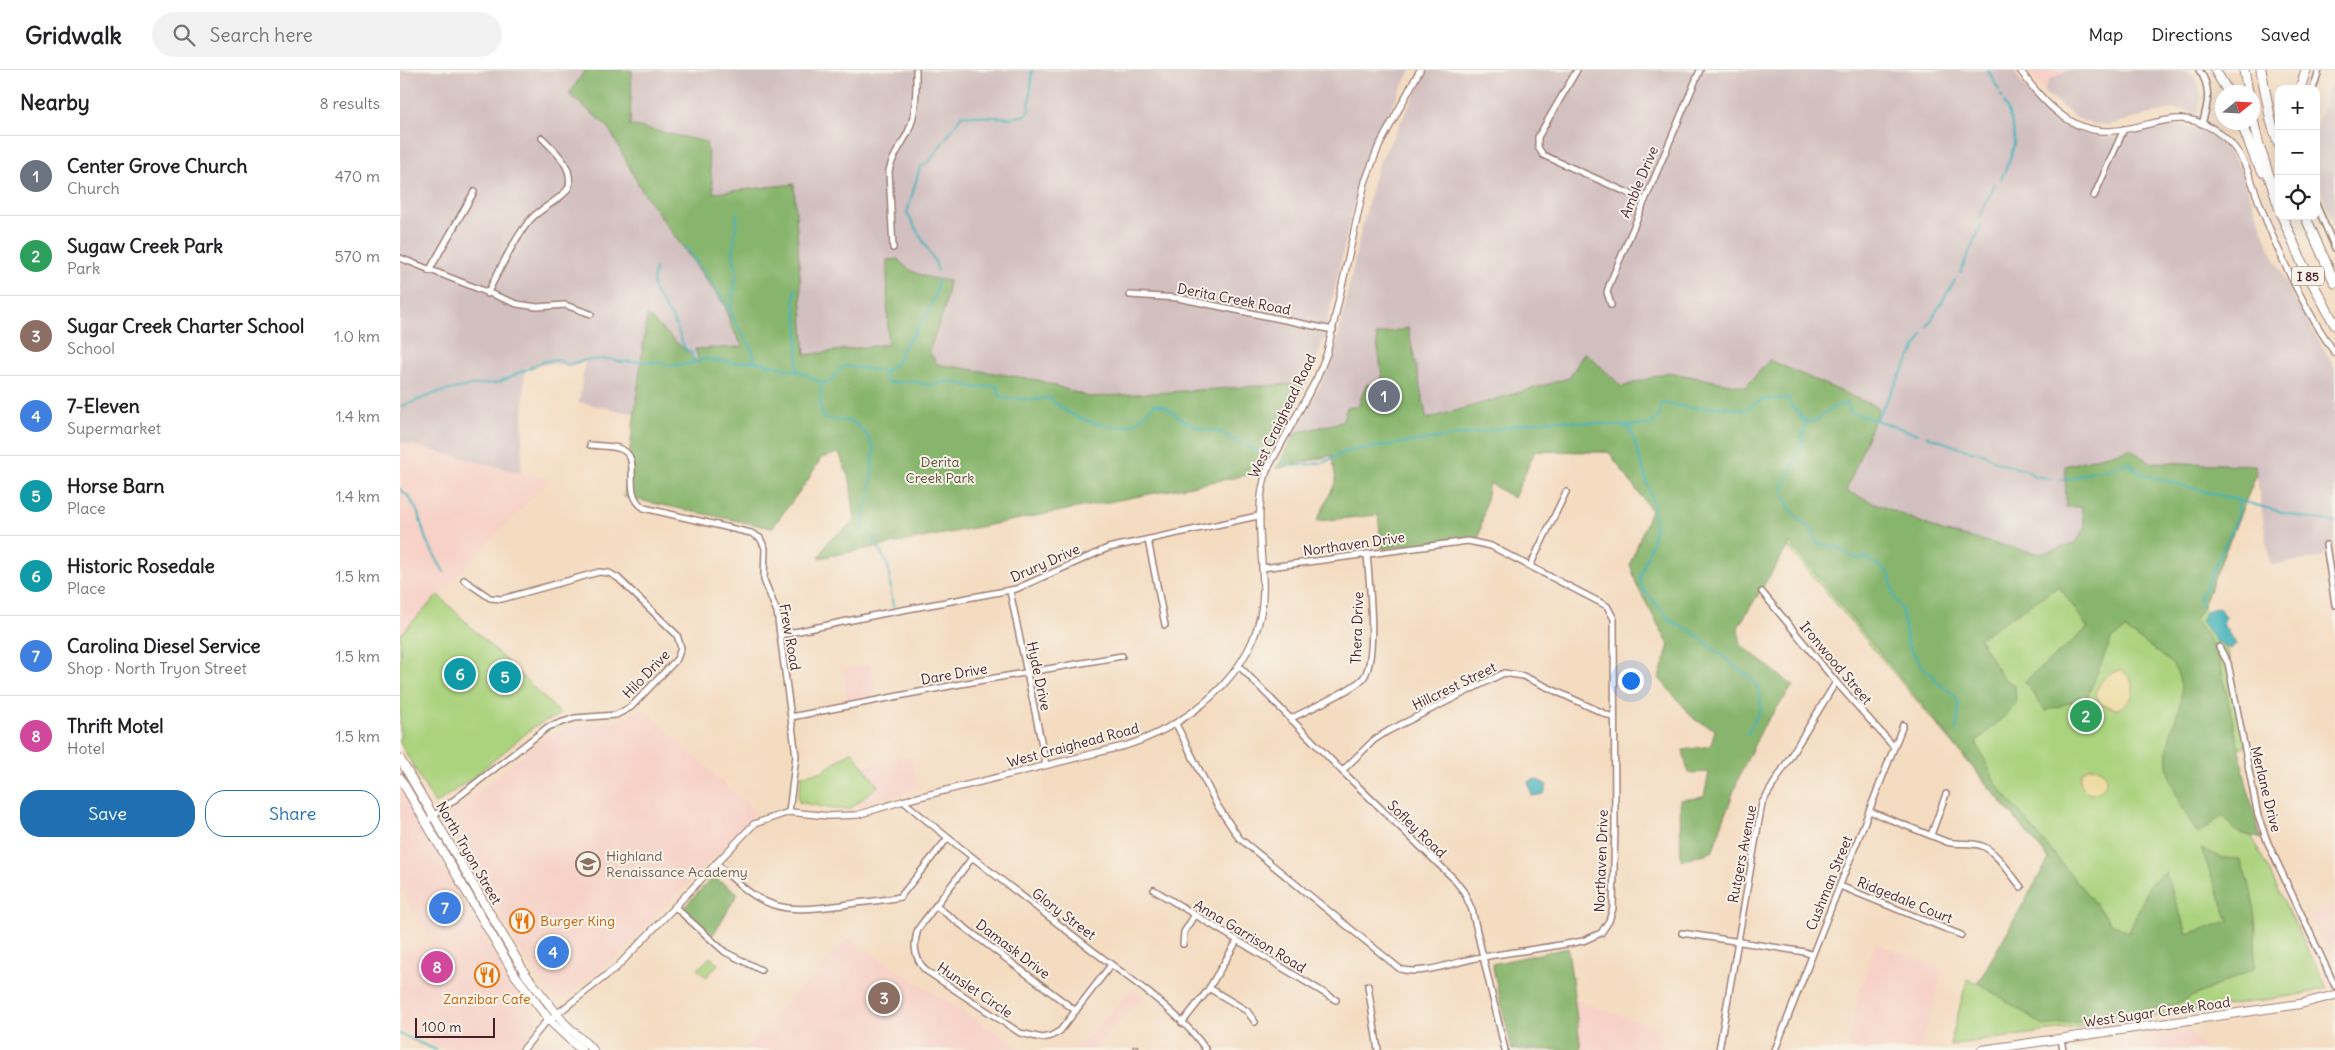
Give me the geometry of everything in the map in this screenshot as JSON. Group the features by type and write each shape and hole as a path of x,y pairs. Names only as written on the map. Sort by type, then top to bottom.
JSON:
{"highway":[{"path":"2215,70 2224,85"},
{"path":"2244,70 2247,85"},
{"path":"2261,70 2275,133"},
{"path":"2301,85 2306,70"},
{"path":"2244,130 2256,161 2269,180"},
{"path":"2256,130 2275,196"},
{"name":"I 85","path":"2284,220 2302,263 2335,325"},
{"name":"I 85","path":"2306,220 2335,283"},
{"path":"2310,220 2320,251"}],"main road":[{"name":"North Tryon Street","path":"400,759 517,961 557,1015 593,1050"},
{"name":"North Tryon Street","path":"400,778 515,975 550,1020 581,1050"},
{"name":"West Sugar Creek Road","path":"1982,1050 2300,1004 2335,995"}],"street":[{"path":"892,248 889,171 891,161 906,135 914,115 916,70"},
{"name":"West Craighead Road","path":"523,1050 539,1029 617,967 754,824 789,812 845,817 1128,745 1162,733 1176,724 1210,697 1239,666 1252,644 1260,622 1263,603 1258,516 1260,494 1267,470 1317,378 1327,353 1360,206 1373,159 1420,70"},
{"path":"1577,70 1538,137 1539,149 1544,155 1644,200"},
{"name":"Amble Drive","path":"1611,305 1607,292 1700,70"},
{"path":"2020,70 2044,100 2068,120 2096,130 2124,129 2166,119 2184,119 2202,124 2230,142 2245,162 2263,215 2285,263 2311,315 2335,354"},
{"path":"2199,70 2205,80 2208,93 2207,109 2202,124"},
{"path":"2314,85 2319,70"},
{"path":"2094,196 2124,129"},
{"path":"487,294 530,219 545,206 563,195 568,187 569,175 566,166 542,138"},
{"path":"429,271 474,192"},
{"path":"2320,213 2335,248"},
{"path":"400,258 487,294 527,306 558,304 591,314"},
{"name":"Derita Creek Road","path":"1130,295 1178,298 1333,330"},
{"name":"Frew Road","path":"590,444 618,448 630,457 633,467 632,491 636,501 644,508 751,533 760,538 766,556 764,580 777,612 796,756 789,812"},
{"path":"1530,566 1566,492"},
{"name":"Drury Drive","path":"780,635 881,614 1010,591 1025,587 1099,551 1258,516"},
{"path":"1148,540 1165,625"},
{"name":"Northaven Drive","path":"1176,724 1217,805 1239,838 1396,966 1407,971 1420,970 1483,957 1589,940 1601,933 1609,921 1614,908 1615,856 1614,619 1610,610 1600,601 1486,544 1468,541 1262,568"},
{"path":"2326,545 2335,605"},
{"name":"Thera Drive","path":"1290,720 1353,686 1365,676 1369,658 1372,620 1368,554"},
{"name":"Hilo Drive","path":"426,822 548,727 575,718 616,714 631,707 677,659 682,648 677,635 618,578 609,573 599,572 502,599 490,598 464,580"},
{"name":"Hyde Drive","path":"1010,591 1046,765"},
{"name":"Ironwood Street","path":"1762,592 1836,682 1894,748"},
{"name":"Merlane Drive","path":"2219,647 2228,663 2258,816 2268,843 2335,986"},
{"name":"Dare Drive","path":"791,717 1122,656"},
{"name":"Sofley Road","path":"1239,666 1290,720 1453,878 1464,892 1472,910 1506,1050"},
{"name":"Hillcrest Street","path":"1342,771 1374,740 1388,730 1504,673 1523,676 1614,718"},
{"name":"Rutgers Avenue","path":"1719,1050 1762,803 1836,682"},
{"name":"Cushman Street","path":"1775,1050 1903,725"},
{"path":"1931,835 1946,794"},
{"name":"Glory Street","path":"903,801 947,839 1111,965 1182,1023 1206,1050"},
{"path":"1870,811 1955,844 1987,848 2021,886"},
{"path":"716,863 755,897 784,908 806,910 900,897 947,839"},
{"name":"Hunslet Circle","path":"972,858 918,929 914,940 918,962 925,970 1020,1033 1032,1037 1051,1036 1060,1031 1111,965"},
{"name":"Ridgedale Court","path":"1840,886 1962,935"},
{"name":"Anna Garrison Road","path":"1154,890 1194,916 1336,1000"},
{"name":"Damask Drive","path":"936,906 1076,1011"},
{"path":"675,907 725,952 761,970"},
{"path":"1183,944 1184,932 1194,916"},
{"path":"1682,933 1805,952 1812,955"},
{"path":"1182,1023 1209,988 1237,941"},
{"path":"1368,986 1378,1050"},
{"path":"1209,988 1247,1011 1255,1022"},
{"path":"2060,1039 2063,1050"}],"shaded area":[{"path":"400,70 1411,70 1367,153 1361,171 1324,337 1316,363 1306,383 930,406 700,364 647,315 635,414 579,402 585,362 572,365 549,364 525,367 521,473 400,442"},
{"path":"1428,70 2013,70 2023,85 2049,115 2081,133 2106,138 2120,137 2167,125 2193,127 2205,132 2225,146 2240,167 2270,249 2291,293 2335,368 2335,544 2321,558 2270,565 2256,470 2068,561 1810,511 1869,418 1360,451 1276,469 1331,364 1377,167"},
{"path":"2027,70 2069,70 2049,80 2044,92"},
{"path":"2069,70 2187,70 2195,79 2201,97 2197,115 2187,111 2171,109 2109,125 2092,124 2076,118 2044,92 2049,80"},
{"path":"2335,74 2335,231 2320,184 2320,117"},
{"path":"400,442 549,480 400,635"},
{"path":"870,664 876,695 847,701 843,670"},
{"name":"Highland Renaissance Academy","path":"641,707 756,813 618,955 566,998 561,1000 555,998 516,944 501,917 503,915 446,823 446,818 448,813 479,791 544,737 574,726 618,722 631,716"},
{"path":"911,756 918,789 850,809 878,786 864,766"},
{"path":"400,790 495,956 536,1015 537,1024 516,1050 446,1050 400,1029 400,952 432,943 400,888"},
{"path":"2335,905 2335,969 2309,914"},
{"path":"848,938 869,952 1023,1050 743,1050"},
{"path":"1875,943 1943,969 1920,1049 1848,1050 1858,997"},
{"path":"1132,990 1142,998 1093,1050 1076,1050"},
{"path":"1575,1000 1660,1029 1658,1050 1581,1050"},
{"path":"2189,1030 2205,1050 2118,1050 2117,1041"},
{"path":"552,1040 567,1050 539,1050 546,1042"}],"green space":[{"name":"Derita Creek Park","path":"585,70 632,70 630,125 706,142 714,193 794,184 805,355 888,344 887,260 898,259 915,272 928,277 949,281 944,310 929,351 937,364 1038,380 1089,397 1306,383 1258,473 819,558 828,541 855,522 850,481 839,453 821,458 808,480 772,528 624,497 647,315 699,363 695,349 743,347 731,326 725,306 641,189 608,127 569,94"},
{"path":"1408,328 1427,419 1569,378 1585,352 1622,387 1668,372 1746,387 1769,360 1879,408 1846,491 1942,531 2040,554 2074,544 2085,528 2081,507 2066,507 2065,466 2130,449 2149,462 2255,465 2256,475 2203,606 2195,619 2217,650 2247,786 2261,839 2237,832 2223,815 2198,834 2176,794 2169,772 2168,748 2181,698 2179,678 2171,663 2125,629 2111,640 2087,697 2045,711 2025,681 2088,628 2059,586 1979,638 2002,677 2015,686 2016,705 1976,742 1996,784 2111,923 2129,933 2150,884 2165,872 2187,934 2229,921 2201,848 2223,858 2240,859 2252,894 2256,928 2254,969 2176,1004 2113,1017 2044,1026 1978,983 2049,859 1790,543 1738,627 1741,645 1793,686 1763,727 1740,774 1712,852 1681,861 1680,800 1704,797 1709,772 1688,773 1683,750 1711,746 1715,729 1695,720 1659,678 1669,645 1637,586 1630,564 1651,510 1609,452 1535,451 1514,498 1489,483 1479,538 1476,536 1382,549 1378,515 1317,521 1336,481 1332,455 1276,469 1295,433 1342,422 1347,408 1358,406 1366,385 1383,383 1376,335"},
{"path":"1535,424 1810,510 2068,561 2256,475 2203,606 2228,653 2247,746 2233,749 2250,833 2327,988 2298,995 1950,1045 1967,979 1978,983 2049,859 1784,542 1738,627 1609,452 1517,451"},
{"path":"438,595 561,714 535,726 470,780 435,804 400,743 400,635"},
{"path":"852,751 878,786 850,809 833,809 799,802 802,775 821,772"},
{"path":"713,877 738,893 713,935 684,907"},
{"path":"1568,948 1581,1050 1512,1050 1492,964"},
{"path":"710,957 718,964 706,977 698,969"}],"sand":[{"path":"2120,670 2130,679 2133,691 2132,697 2128,702 2116,709 2101,704 2095,694 2104,678"},
{"path":"2093,767 2102,771 2106,780 2102,789 2093,793 2084,789 2080,780 2084,771"}],"water":[{"path":"2219,607 2225,618 2224,626 2236,644 2230,649 2216,641 2201,621 2206,611"},
{"path":"1536,779 1547,785 1544,794 1532,796 1528,782"}],"waterway":[{"path":"938,271 935,262 907,213 920,167 929,162 962,115 1009,118 1026,115 1029,110 1032,70"},
{"path":"1988,70 1999,90"},
{"path":"2001,179 2010,158 2014,141 2012,124 2004,102"},
{"path":"1979,218 1995,184"},
{"path":"737,213 733,255 737,273 730,309 736,325 753,351 754,360"},
{"path":"1960,273 1981,226"},
{"path":"685,246 730,309"},
{"path":"655,268 654,290 675,323 685,349 692,352 693,363"},
{"path":"884,372 901,359 900,351 918,327 934,299 938,280"},
{"path":"1927,327 1955,280"},
{"path":"796,287 794,299 798,329 797,371"},
{"path":"1876,420 1923,334"},
{"path":"400,407 436,393 472,385 497,383 545,361 559,360 567,365 586,360 610,359 621,362 656,362 672,366 693,363 704,359 735,363 754,361 801,372 822,383 830,382 842,367 846,366 883,371 887,382 892,383 911,381 929,385 949,381 977,388 994,385 998,387 1001,398 1036,400 1049,397 1066,411 1101,425 1125,426 1135,423 1155,404 1161,405 1191,425 1221,433 1249,448 1266,454"},
{"path":"822,383 820,406 823,418 854,422 869,438 874,449 870,495 864,512 863,529 871,534 888,565 893,607"},
{"path":"1283,462 1293,466 1322,463 1348,451 1554,420 1626,426 1650,425 1660,414 1661,403 1692,408 1722,407 1745,410 1763,399 1788,398 1792,408 1800,413 1801,419 1814,422 1832,408 1847,403 1850,412 1918,434"},
{"path":"1806,420 1801,446 1782,489 1786,501 1796,517 1812,529 1816,543 1838,547 1851,557 1858,559 1869,557 1870,562 1877,564 1889,574 1895,599 1902,610 1908,646 1925,670 1933,674 1934,680 1950,691 1957,700 1956,731"},
{"path":"1626,426 1632,433 1653,503 1655,525 1652,542 1641,574 1640,581 1643,589 1672,622 1691,631 1754,681 1760,694 1761,708 1747,735"},
{"path":"1927,436 1960,448 1985,454 1996,462 2028,471 2034,476 2052,479"},
{"path":"2059,480 2071,479 2092,471 2111,469 2129,462 2137,471 2144,475 2300,517 2335,522"},
{"path":"400,489 410,498 418,513 426,540 444,572"},
{"path":"2201,607 2199,599 2238,515 2238,500"},
{"path":"400,1034 436,1050"}],"place":[{"name":"Center Grove Church","path":"1384,396"},
{"name":"Historic Rosedale","path":"460,674"},
{"name":"Horse Barn","path":"505,677"},
{"name":"Sugaw Creek Park","path":"2086,716"},
{"name":"Highland Renaissance Academy","path":"588,864"},
{"name":"Carolina Diesel Service","path":"445,908"},
{"name":"Burger King","path":"522,921"},
{"name":"7-Eleven","path":"553,952"},
{"name":"Thrift Motel","path":"437,967"},
{"name":"Zanzibar Cafe","path":"487,975"},
{"name":"Sugar Creek Charter School","path":"884,998"}]}
